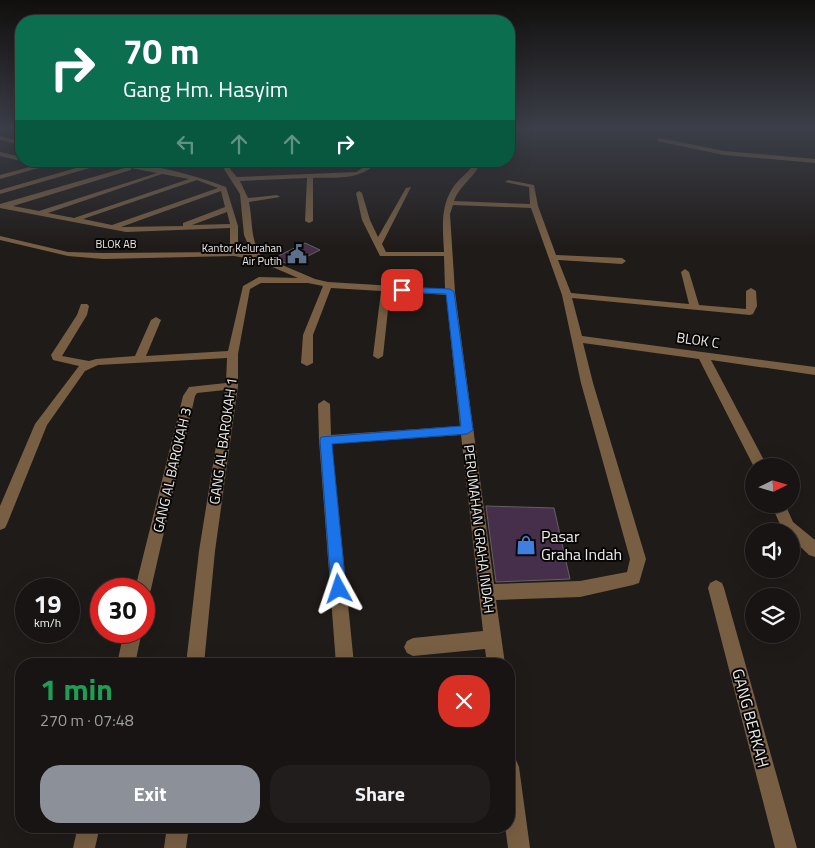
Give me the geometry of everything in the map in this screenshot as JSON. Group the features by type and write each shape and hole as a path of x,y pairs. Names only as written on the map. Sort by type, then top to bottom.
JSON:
{"street":[{"path":"0,177 36,168"},
{"path":"0,192 85,168"},
{"path":"1,207 132,168 197,178 224,188"},
{"path":"228,168 236,179 246,200 246,232 252,249 258,258"},
{"path":"236,179 357,174 366,168"},
{"name":"PERUMAHAN GRAHA INDAH","path":"476,168 455,189 446,214 450,292 495,658"},
{"path":"0,171 12,174"},
{"path":"40,213 162,173"},
{"path":"309,221 310,175"},
{"path":"72,220 197,178"},
{"path":"487,592 580,589 633,578 638,566 638,559 576,339 568,295 534,206 531,185 508,182"},
{"path":"224,188 234,226 234,254 258,258 312,281 328,285 450,292"},
{"path":"110,228 224,188"},
{"path":"378,244 409,188"},
{"path":"358,193 366,220 381,252 386,255 449,254"},
{"path":"246,200 277,197"},
{"path":"451,203 534,206"},
{"path":"1,207 110,228 145,230 234,226"},
{"path":"176,229 230,208"},
{"name":"BLOK AB","path":"0,238 68,254 103,256 234,254"},
{"path":"552,257 622,261"},
{"path":"685,272 696,307"},
{"name":"GANG AL BAROKAH 1","path":"196,658 207,551 232,386 233,354 246,288 259,280 312,281"},
{"path":"306,363 308,335 328,285"},
{"path":"378,356 386,289"},
{"path":"568,295 750,312 752,306 751,291"},
{"path":"84,306 82,315 56,355 57,358 88,364 233,354"},
{"path":"138,361 156,320"},
{"name":"BLOK C","path":"576,339 815,371"},
{"path":"703,356 756,458"},
{"path":"0,524 41,424 81,369 88,364"},
{"name":"GANG AL BAROKAH 3","path":"146,578 189,396 193,390 201,388 232,386"},
{"path":"324,404 325,440 345,658"},
{"path":"325,440 467,430"},
{"path":"782,513 788,526 815,550"},
{"name":"GANG BERKAH","path":"716,588 786,848"},
{"path":"413,647 493,639"},
{"path":"127,658 130,643"},
{"path":"515,816 519,848"},
{"path":"84,848 87,833"},
{"path":"175,848 177,833"}],"building":[{"name":"Kantor Kelurahan Air Putih","path":"305,243 320,250 290,265 274,258"},
{"name":"Pasar Graha Indah","path":"486,506 554,508 570,579 496,582"}],"place":[{"name":"Kantor Kelurahan Air Putih","path":"297,254"},
{"name":"Pasar Graha Indah","path":"526,545"}],"route":[{"path":"339,589 325,440 467,430 450,292 402,290"}]}
